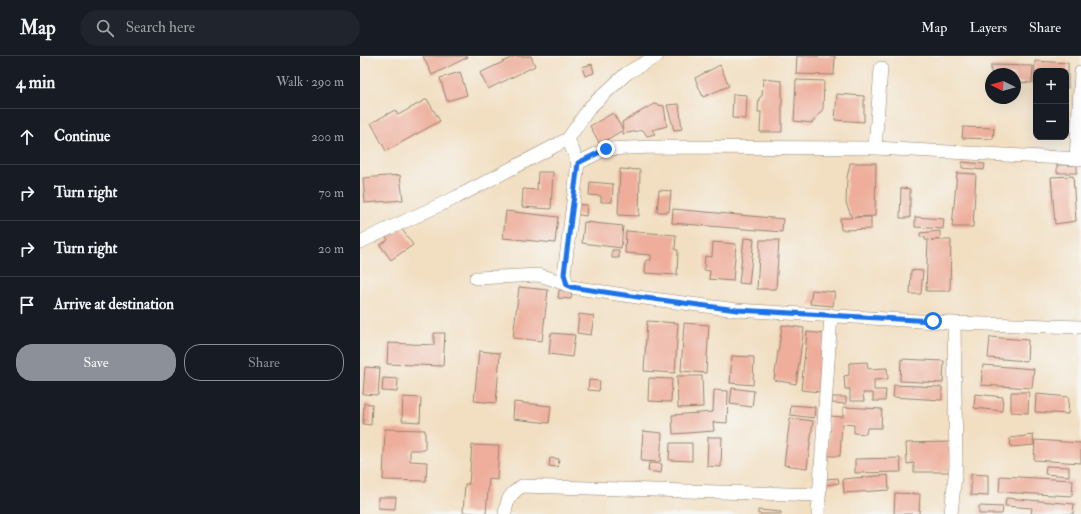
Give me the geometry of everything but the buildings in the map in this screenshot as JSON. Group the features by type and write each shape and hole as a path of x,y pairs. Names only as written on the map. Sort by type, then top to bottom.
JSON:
{"street":[{"path":"360,242 457,198 568,139 590,107 627,73 657,56"},
{"path":"875,148 881,68"},
{"path":"578,163 606,149 652,147 875,148 1079,159 1081,72"},
{"path":"567,285 564,268 578,163 568,139"},
{"path":"476,278 539,275 571,287 586,290 737,310 954,323 1081,327"},
{"path":"818,514 831,315"},
{"path":"951,514 956,466 954,323"},
{"path":"505,514 506,504 512,493 522,486 819,495"}],"route":[{"path":"606,149 578,163 565,257 564,274 567,285 579,289 737,310 933,321"}]}
